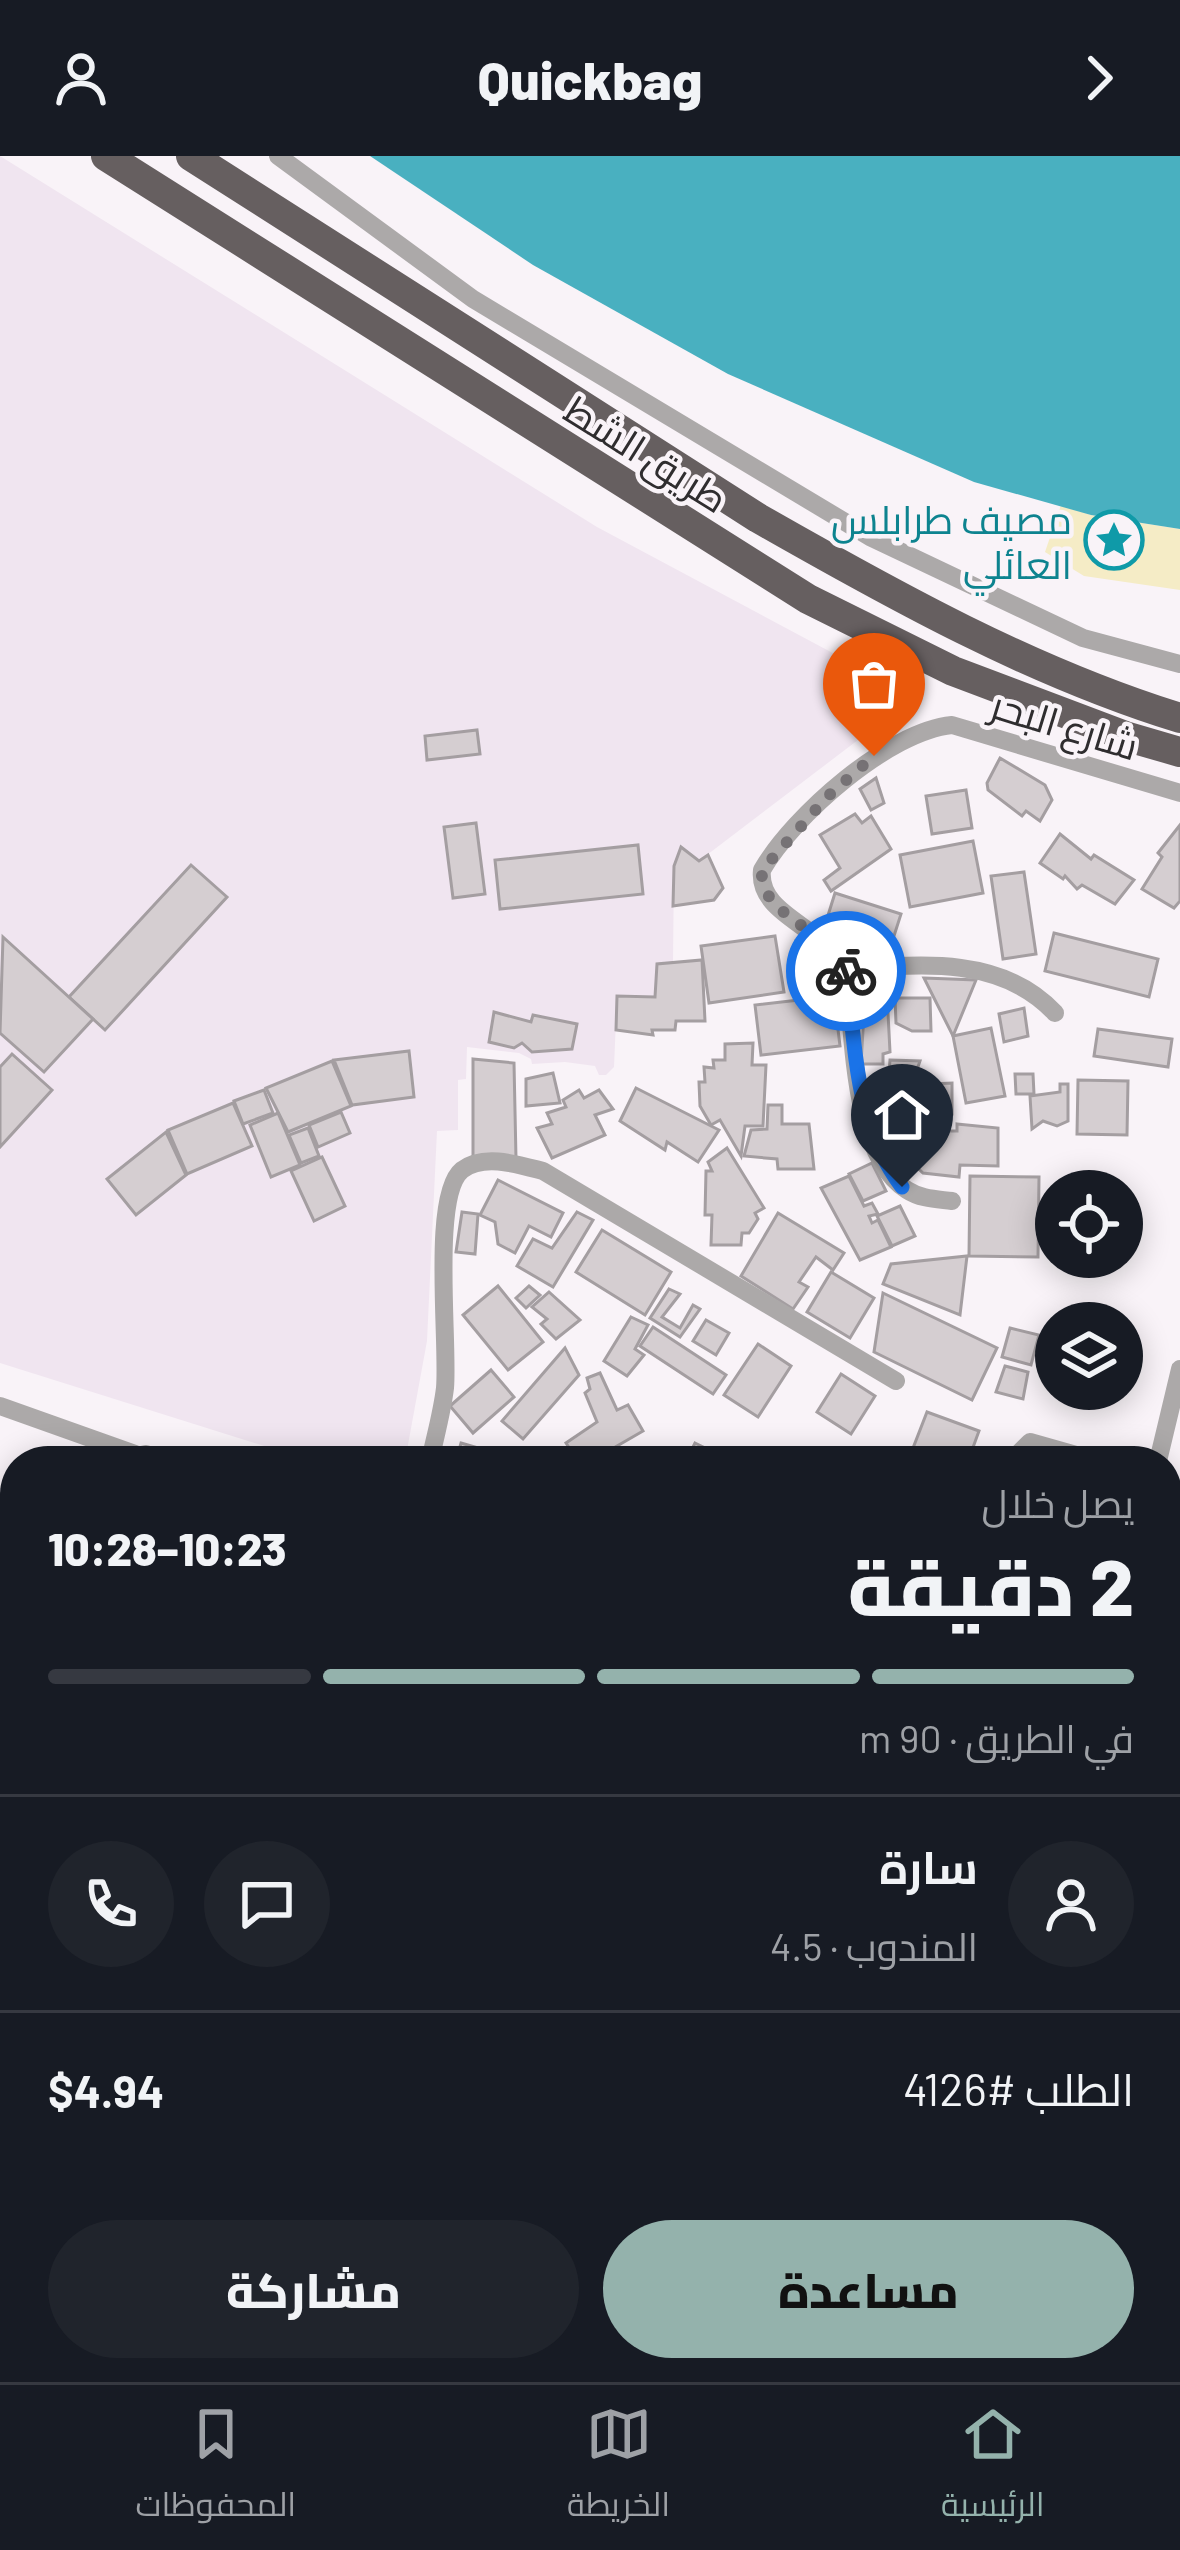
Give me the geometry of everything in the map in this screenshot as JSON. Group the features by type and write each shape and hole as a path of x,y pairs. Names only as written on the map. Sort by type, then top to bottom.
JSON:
{"highway":[{"name":"طريق الشط","path":"106,156 808,599 953,671 1180,752"},
{"name":"طريق الشط","path":"190,156 722,496 840,565 971,633 1180,718"}],"street":[{"path":"278,156 473,299 870,537 1083,638 1180,664"},
{"name":"شارع البحر","path":"846,970 820,940 783,913 760,883 762,870 851,772 892,746 952,725 1180,793"},
{"path":"952,1201 920,1198 902,1187 873,1142 857,1075 846,970 931,965 988,973 1025,988 1055,1013"},
{"path":"433,1446 445,1390 444,1205 459,1172 490,1161 543,1172 896,1381"},
{"path":"1162,1446 1180,1370"},
{"path":"0,1406 99,1446"}],"shaded area":[{"path":"0,156 597,527 872,674 921,692 699,861 681,848 674,866 673,962 657,964 655,997 617,996 614,1067 606,1075 599,1075 595,1066 532,1064 519,1053 467,1047 466,1079 458,1080 458,1130 437,1131 427,1341 408,1446 264,1446 0,1363"}],"sand":[{"name":"مصيف طرابلس العائلي","path":"1061,505 1091,515 1180,529 1180,590 1084,576 1045,552"}],"water":[{"path":"370,156 1180,156 1180,529 1091,515 974,482 728,374 533,265"}],"building":[{"path":"477,730 480,754 427,760 425,736"},
{"path":"1000,758 1045,785 1052,800 1040,821 1026,811 1022,816 988,790"},
{"path":"876,778 884,803 871,810 860,789"},
{"path":"966,790 972,828 932,834 926,796"},
{"path":"855,814 862,823 871,816 891,849 831,891 824,880 840,868 820,835"},
{"path":"476,823 485,894 453,898 444,827"},
{"path":"1180,825 1180,901 1174,908 1142,889 1162,857 1158,853"},
{"path":"1060,834 1091,859 1094,855 1134,880 1115,904 1082,885 1077,889 1065,876 1040,863"},
{"path":"973,841 983,893 910,907 900,855"},
{"path":"638,845 643,894 500,909 495,860"},
{"path":"681,847 699,861 708,855 723,888 714,900 673,906 674,866"},
{"path":"191,865 227,897 105,1030 69,997"},
{"path":"1024,872 1036,954 1003,959 991,876"},
{"path":"835,893 901,914 886,961 820,941"},
{"path":"1054,933 1158,959 1149,997 1045,971"},
{"path":"775,936 784,992 709,1003 701,946"},
{"path":"3,937 93,1019 44,1072 0,1033"},
{"path":"796,943 838,990 796,991"},
{"path":"702,960 705,1021 676,1021 675,1030 652,1030 653,1035 616,1030 617,996 655,997 657,964"},
{"path":"924,978 976,980 953,1036"},
{"path":"834,996 840,1046 761,1055 755,1005"},
{"path":"895,998 930,998 931,1031 912,1031 896,1023"},
{"path":"1024,1008 1028,1036 1004,1042 999,1014"},
{"path":"494,1012 531,1022 533,1015 577,1024 572,1049 532,1052 522,1043 514,1048 489,1042"},
{"path":"864,1013 888,1013 890,1052 883,1054 883,1064 861,1064"},
{"path":"991,1028 1005,1096 966,1103 953,1036"},
{"path":"1098,1029 1172,1039 1168,1067 1094,1056"},
{"path":"753,1043 752,1065 766,1065 763,1126 745,1126 741,1156 720,1120 711,1125 700,1106 699,1082 705,1082 704,1067 714,1068 713,1060 725,1060 725,1044"},
{"path":"409,1051 414,1097 352,1105 334,1060"},
{"path":"12,1054 52,1090 0,1147 0,1067"},
{"path":"473,1059 514,1063 516,1159 473,1158"},
{"path":"890,1060 920,1061 902,1113 886,1112"},
{"path":"332,1061 351,1106 288,1132 266,1088"},
{"path":"553,1073 560,1103 526,1106 526,1079"},
{"path":"1015,1074 1033,1074 1034,1094 1016,1094"},
{"path":"1078,1080 1128,1081 1127,1135 1077,1134"},
{"path":"952,1083 952,1114 922,1115 922,1106 909,1102 921,1085 932,1088 931,1084"},
{"path":"1060,1084 1068,1084 1068,1121 1057,1126 1043,1121 1032,1129 1030,1096 1060,1092"},
{"path":"636,1088 719,1130 698,1162 667,1142 665,1150 620,1121"},
{"path":"264,1090 273,1113 243,1124 234,1101"},
{"path":"579,1090 584,1098 599,1090 613,1109 595,1115 605,1135 552,1158 537,1128 552,1124 547,1113 566,1107 563,1100"},
{"path":"233,1103 252,1146 187,1174 168,1130"},
{"path":"768,1105 782,1105 782,1124 809,1124 814,1169 778,1169 777,1159 744,1156 751,1130 767,1129"},
{"path":"341,1112 350,1133 318,1147 309,1125"},
{"path":"278,1113 300,1165 271,1177 250,1125"},
{"path":"957,1124 998,1128 998,1166 960,1165 959,1177 923,1173 903,1154 905,1129 924,1129 924,1140 940,1139 943,1131 957,1131"},
{"path":"308,1128 319,1156 301,1163 289,1135"},
{"path":"166,1132 186,1175 136,1215 107,1179"},
{"path":"727,1148 764,1208 755,1213 758,1219 749,1233 742,1233 741,1245 711,1245 712,1215 705,1215 706,1171 712,1171 708,1162"},
{"path":"322,1157 345,1206 314,1221 291,1171"},
{"path":"872,1163 886,1191 863,1201 849,1174"},
{"path":"849,1176 864,1206 872,1203 878,1214 869,1216 872,1223 878,1220 891,1247 860,1260 821,1188"},
{"path":"970,1176 1035,1177 1035,1257 969,1256"},
{"path":"498,1180 563,1213 551,1237 529,1226 515,1253 498,1244 495,1222 480,1215"},
{"path":"900,1206 915,1236 892,1246 877,1216"},
{"path":"462,1212 478,1214 475,1254 456,1252"},
{"path":"577,1212 593,1220 553,1287 517,1266 533,1239 552,1248"},
{"path":"778,1213 844,1253 833,1270 816,1257 799,1282 808,1287 793,1309 741,1276"},
{"path":"602,1230 671,1272 645,1315 576,1272"},
{"path":"967,1256 960,1315 883,1284 891,1264"},
{"path":"831,1272 874,1298 850,1338 807,1312"},
{"path":"498,1286 543,1342 508,1370 463,1315"},
{"path":"529,1286 540,1295 526,1308 516,1298"},
{"path":"669,1289 680,1294 662,1317 680,1328 693,1305 700,1309 680,1337 650,1318"},
{"path":"549,1292 580,1320 556,1339 541,1324 547,1319 532,1307"},
{"path":"883,1293 997,1348 972,1400 874,1352"},
{"path":"631,1317 648,1325 635,1349 644,1355 627,1376 604,1361"},
{"path":"706,1320 729,1333 716,1355 693,1341"},
{"path":"653,1327 726,1375 713,1394 640,1346"},
{"path":"1010,1328 1035,1334 1031,1365 1002,1357"},
{"path":"758,1344 791,1366 758,1417 724,1395"},
{"path":"565,1348 579,1375 523,1439 502,1421"},
{"path":"1005,1366 1028,1372 1023,1399 996,1392"},
{"path":"491,1370 514,1397 473,1433 450,1406"},
{"path":"600,1373 617,1410 628,1405 643,1431 617,1446 568,1446 597,1422 585,1393 590,1389 587,1378"},
{"path":"841,1374 875,1396 851,1434 817,1412"},
{"path":"927,1412 979,1431 974,1446 914,1446"}],"way so far":[{"path":"846,971 820,940 783,913 760,883 762,870 781,844 851,772 874,756"}],"place":[{"name":"مصيف طرابلس العائلي","path":"1114,540"}],"route":[{"path":"846,971 865,1119 884,1164 902,1187"}]}
